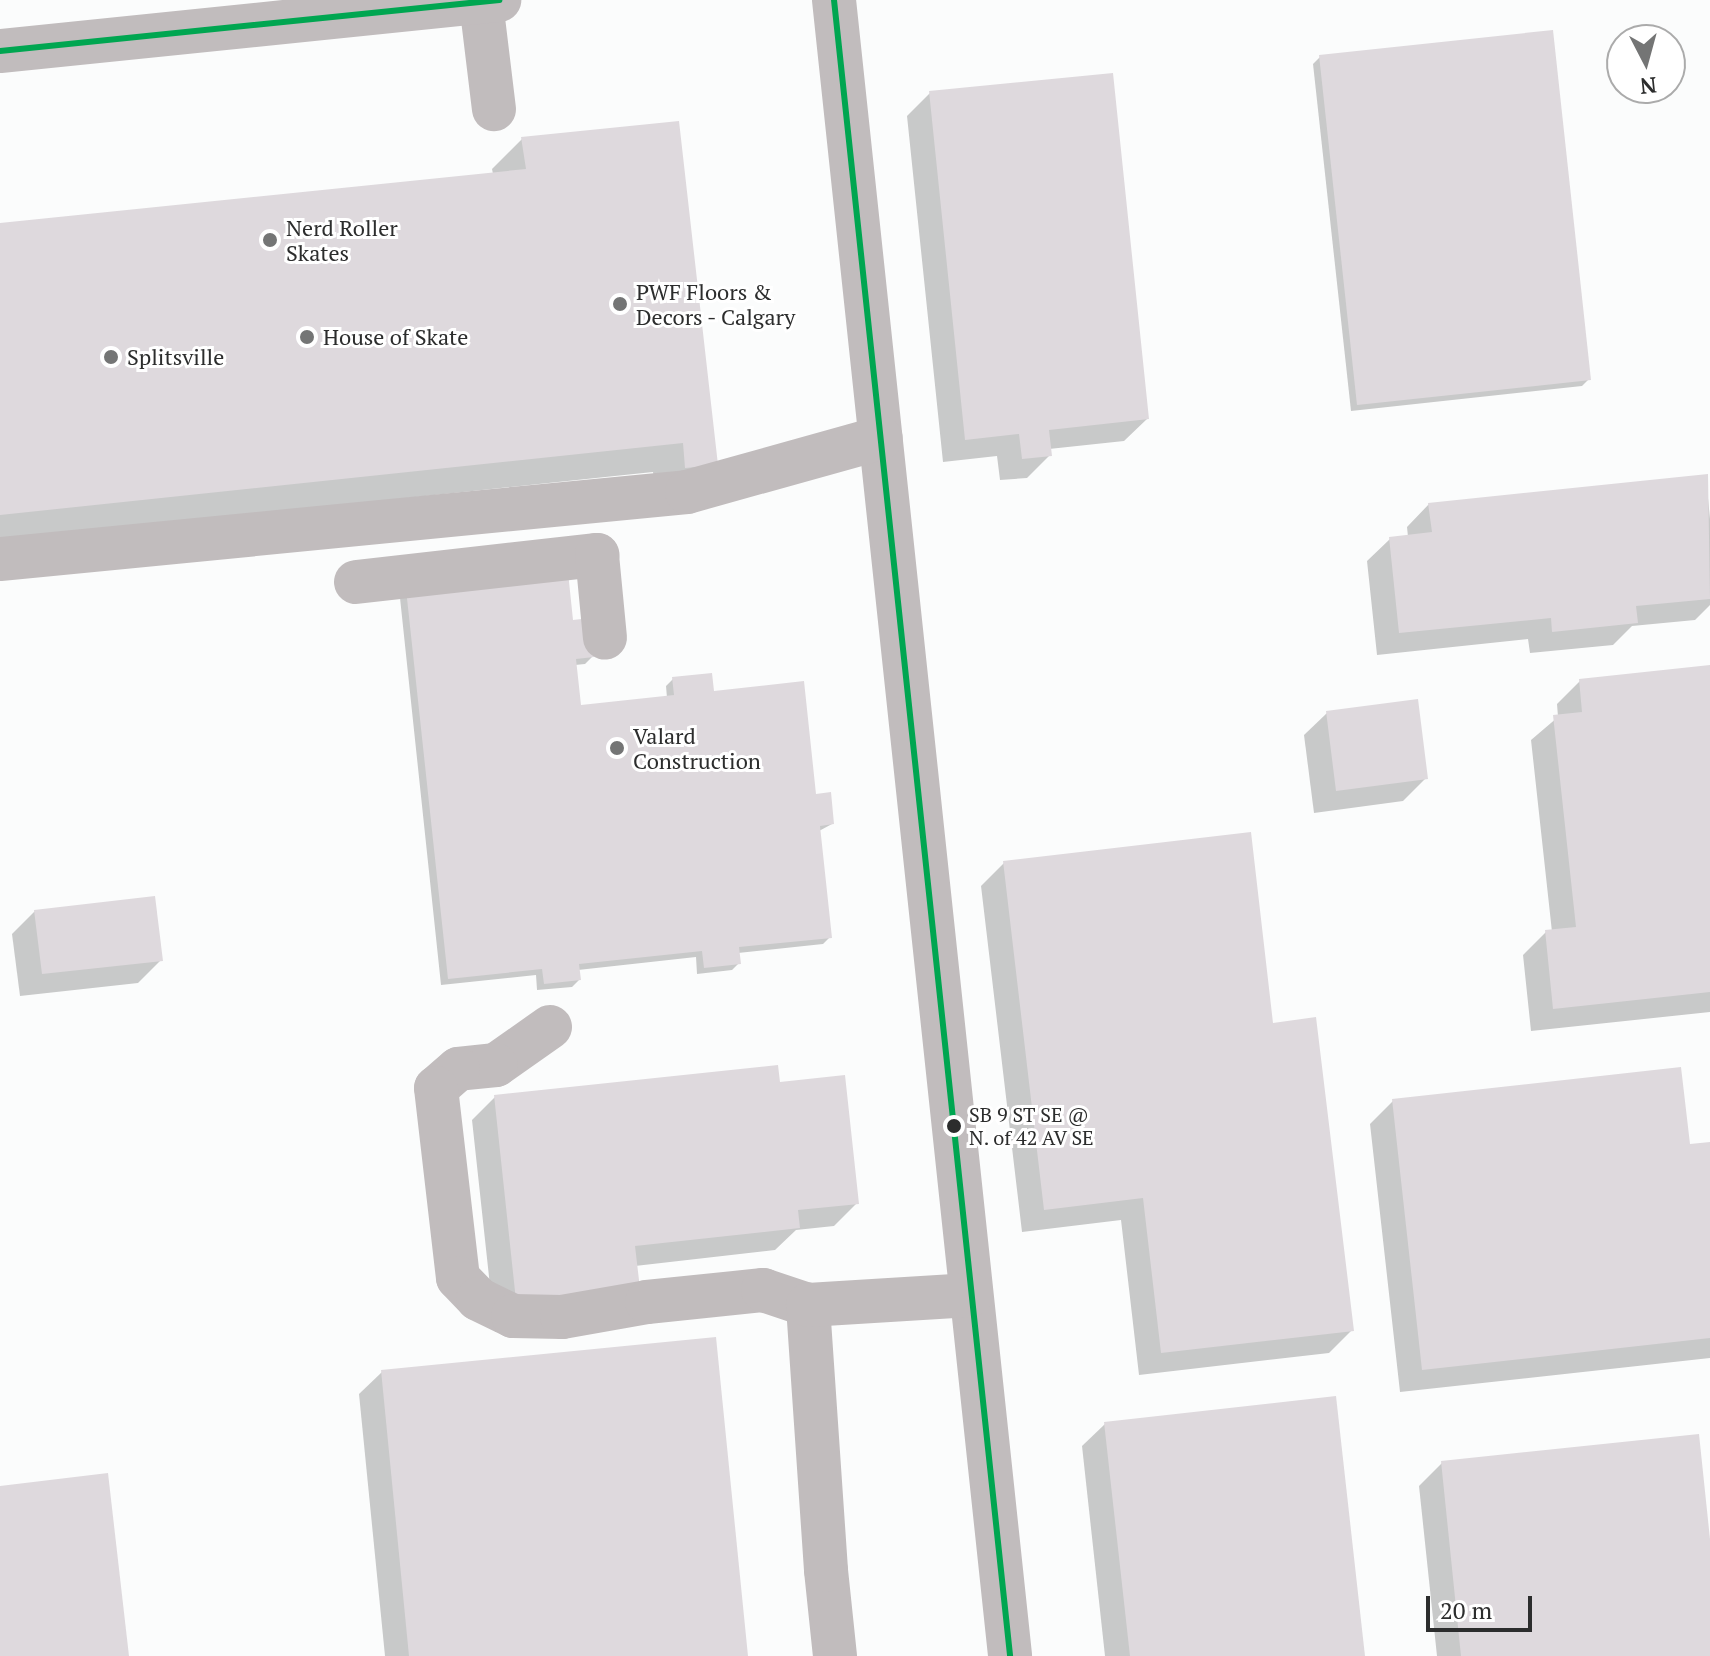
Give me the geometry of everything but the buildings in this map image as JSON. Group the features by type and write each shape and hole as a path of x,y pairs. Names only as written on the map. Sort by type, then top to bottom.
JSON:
{"street":[{"path":"834,0 1010,1656"},
{"path":"0,51 421,4 490,1 494,109"},
{"path":"0,559 687,492 881,438"},
{"path":"356,582 597,555 605,638"},
{"path":"550,1027 496,1065 458,1069 436,1088 458,1278 478,1299 513,1316 562,1317 647,1302 763,1290 808,1305 971,1295"},
{"path":"808,1305 835,1656"}],"transit line":[{"path":"0,51 499,0"},
{"path":"834,0 1010,1656"}],"place":[{"name":"Nerd Roller Skates","path":"270,240"},
{"name":"PWF Floors & Decors - Calgary","path":"620,304"},
{"name":"House of Skate","path":"307,337"},
{"name":"Splitsville","path":"111,357"},
{"name":"Valard Construction","path":"617,748"},
{"name":"SB 9 ST SE @ N. of 42 AV SE","path":"954,1126"}]}
